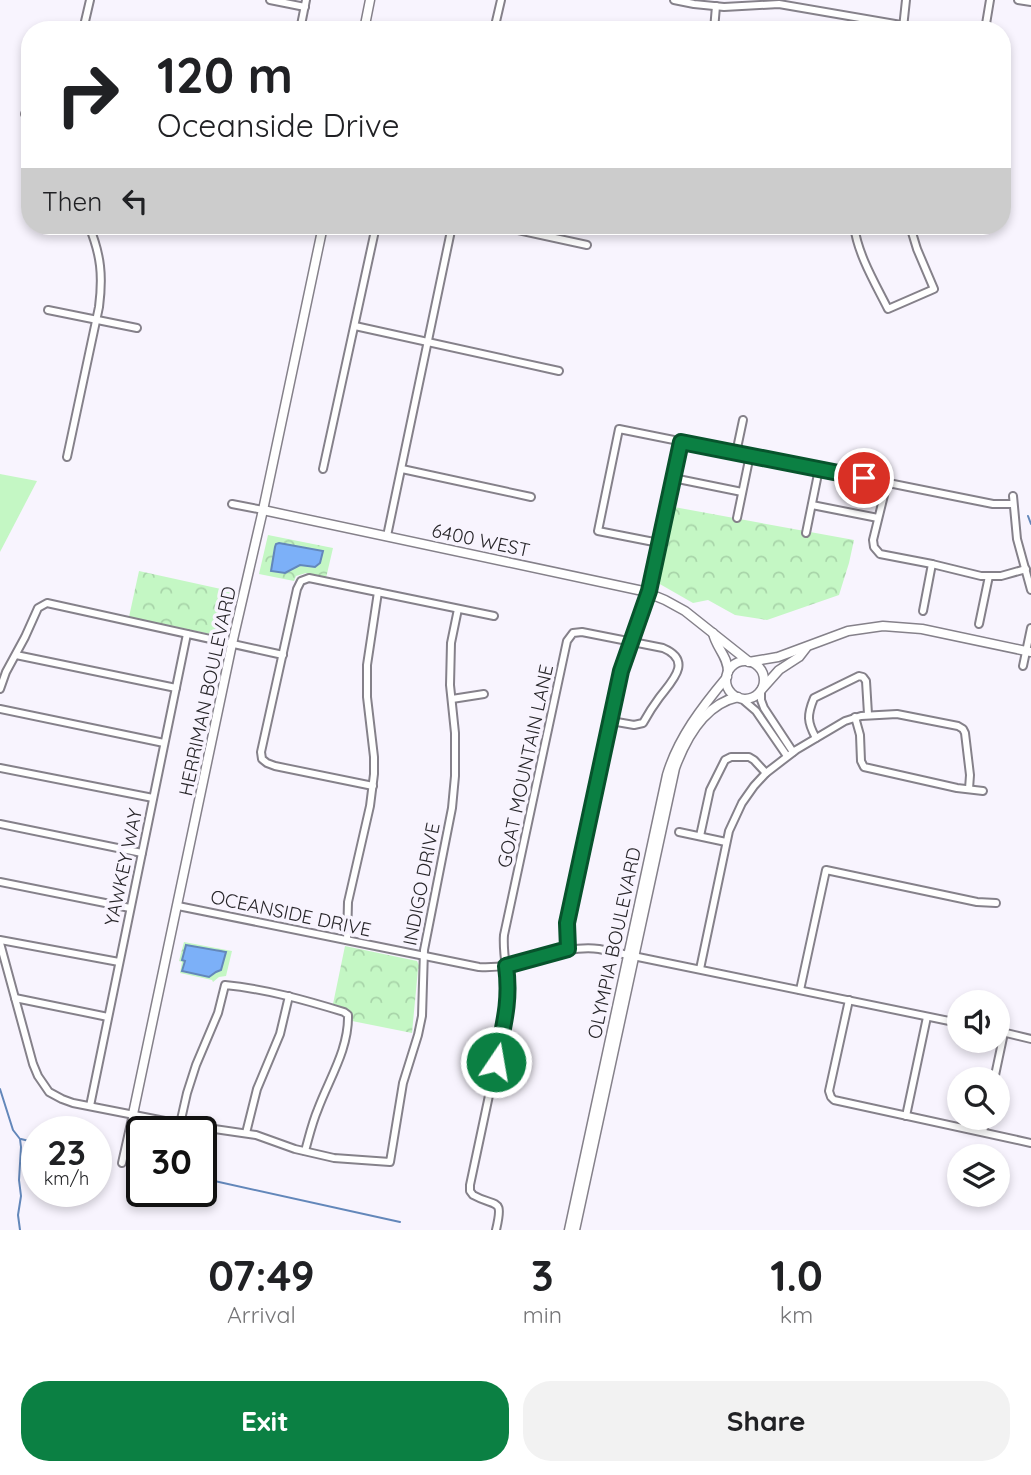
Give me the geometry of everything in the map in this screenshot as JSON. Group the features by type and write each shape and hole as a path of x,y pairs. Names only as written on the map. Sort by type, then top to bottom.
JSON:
{"street":[{"path":"85,21 90,0"},
{"path":"270,0 305,4"},
{"path":"366,21 370,0"},
{"path":"496,21 500,0"},
{"path":"674,0 716,6 779,5 865,21"},
{"path":"904,21 906,0"},
{"path":"986,21 990,0"},
{"path":"1018,0 1031,2"},
{"path":"715,21 716,6"},
{"path":"67,457 102,289 99,251 93,235"},
{"name":"HERRIMAN BOULEVARD","path":"122,1163 321,235"},
{"path":"323,469 374,235"},
{"path":"387,536 450,235"},
{"path":"541,235 587,245"},
{"path":"856,235 888,309 934,289 913,235"},
{"path":"48,310 137,328"},
{"path":"355,327 559,371"},
{"path":"736,453 743,420"},
{"path":"659,543 598,531 619,429 996,505 1013,500 1017,539 1031,590"},
{"path":"568,949 567,923 623,666 648,593 681,442"},
{"path":"737,518 750,456"},
{"path":"402,469 531,497"},
{"path":"806,533 819,469"},
{"path":"673,478 742,492"},
{"path":"887,483 873,540 874,547 880,554 981,576 1001,576 1026,569"},
{"name":"6400 WEST","path":"232,503 629,587 665,600 685,611 748,662"},
{"path":"812,505 878,518"},
{"path":"923,611 932,564"},
{"path":"979,624 989,576"},
{"path":"373,786 275,766 262,759 261,752 301,581 309,578 494,617"},
{"path":"347,940 348,902 373,786 374,757 367,697 367,665 378,592"},
{"path":"0,689 38,608 49,603 283,654"},
{"name":"INDIGO DRIVE","path":"305,1151 334,1158 390,1162 403,1083 422,1016 424,956 452,808 455,733 451,643 458,609"},
{"path":"790,754 757,711 730,690 727,676 737,663 772,659 848,631 888,626 922,629 1029,652"},
{"path":"1023,666 1029,652 1031,628"},
{"name":"GOAT MOUNTAIN LANE","path":"496,1230 499,1207 493,1202 475,1197 469,1188 508,1006 509,985 504,949 506,928 568,638 573,633 579,631 668,650 677,660 676,677 641,724 611,721"},
{"name":"6400 WEST","path":"713,633 726,659 727,676"},
{"name":"YAWKEY WAY","path":"90,1106 187,634"},
{"path":"740,698 753,697 779,670 799,657 806,648"},
{"path":"16,655 176,688"},
{"path":"748,662 756,664 763,674 761,700 790,754"},
{"name":"OLYMPIA BOULEVARD","path":"575,1230 670,765 688,729 727,676"},
{"path":"816,738 808,723 814,698 857,677 863,677 866,681 868,715"},
{"path":"452,699 484,694"},
{"name":"OLYMPIA BOULEVARD","path":"569,1230 672,778 691,736 707,715 722,702 740,698"},
{"path":"0,709 164,743"},
{"path":"700,969 732,823 754,786 790,754 855,717 902,714 961,727 967,744 969,789"},
{"path":"855,717 860,735 860,761 864,767 983,791"},
{"path":"701,836 710,790 725,760 731,757 749,757 766,773"},
{"path":"0,768 153,798"},
{"path":"0,824 142,853"},
{"path":"679,832 726,842"},
{"path":"800,990 826,870 977,902 996,903"},
{"path":"0,883 130,908"},
{"name":"OCEANSIDE DRIVE","path":"178,906 480,967 506,966 568,949 591,948 947,1021"},
{"path":"119,962 0,942 33,1064 43,1083 58,1097 73,1103 142,1116"},
{"path":"182,1116 196,1065 218,1013 225,985 289,996 348,1015 343,1046 317,1109 305,1151 256,1135 217,1129"},
{"path":"246,1133 257,1089 280,1034 289,996"},
{"path":"15,998 108,1017"},
{"path":"849,1000 830,1088 831,1097 836,1101 1031,1143"},
{"path":"906,1116 927,1017"},
{"path":"1010,1034 1031,1038"}],"green space":[{"path":"0,474 37,481 0,552"},
{"path":"674,507 854,540 839,595 767,620 735,615 708,600 693,603 658,583"},
{"path":"268,535 333,548 326,578 306,573 296,576 294,581 259,574"},
{"path":"139,571 230,591 220,636 129,617"},
{"path":"184,942 232,951 226,976 213,982 180,973 182,962 179,961"},
{"path":"345,946 417,961 420,968 412,1033 352,1021 346,1009 333,1004"}],"water":[{"path":"279,543 323,551 320,563 315,567 300,565 285,573 271,571 275,547"},
{"path":"186,945 226,952 221,970 209,977 182,971"}],"waterway":[{"path":"1028,516 1031,524"},
{"path":"0,1089 13,1130 20,1139 20,1230"},
{"path":"217,1182 400,1222"}],"route":[{"path":"496,1062 509,998 506,966 568,949 567,923 621,671 649,591 681,442 864,478"}]}
